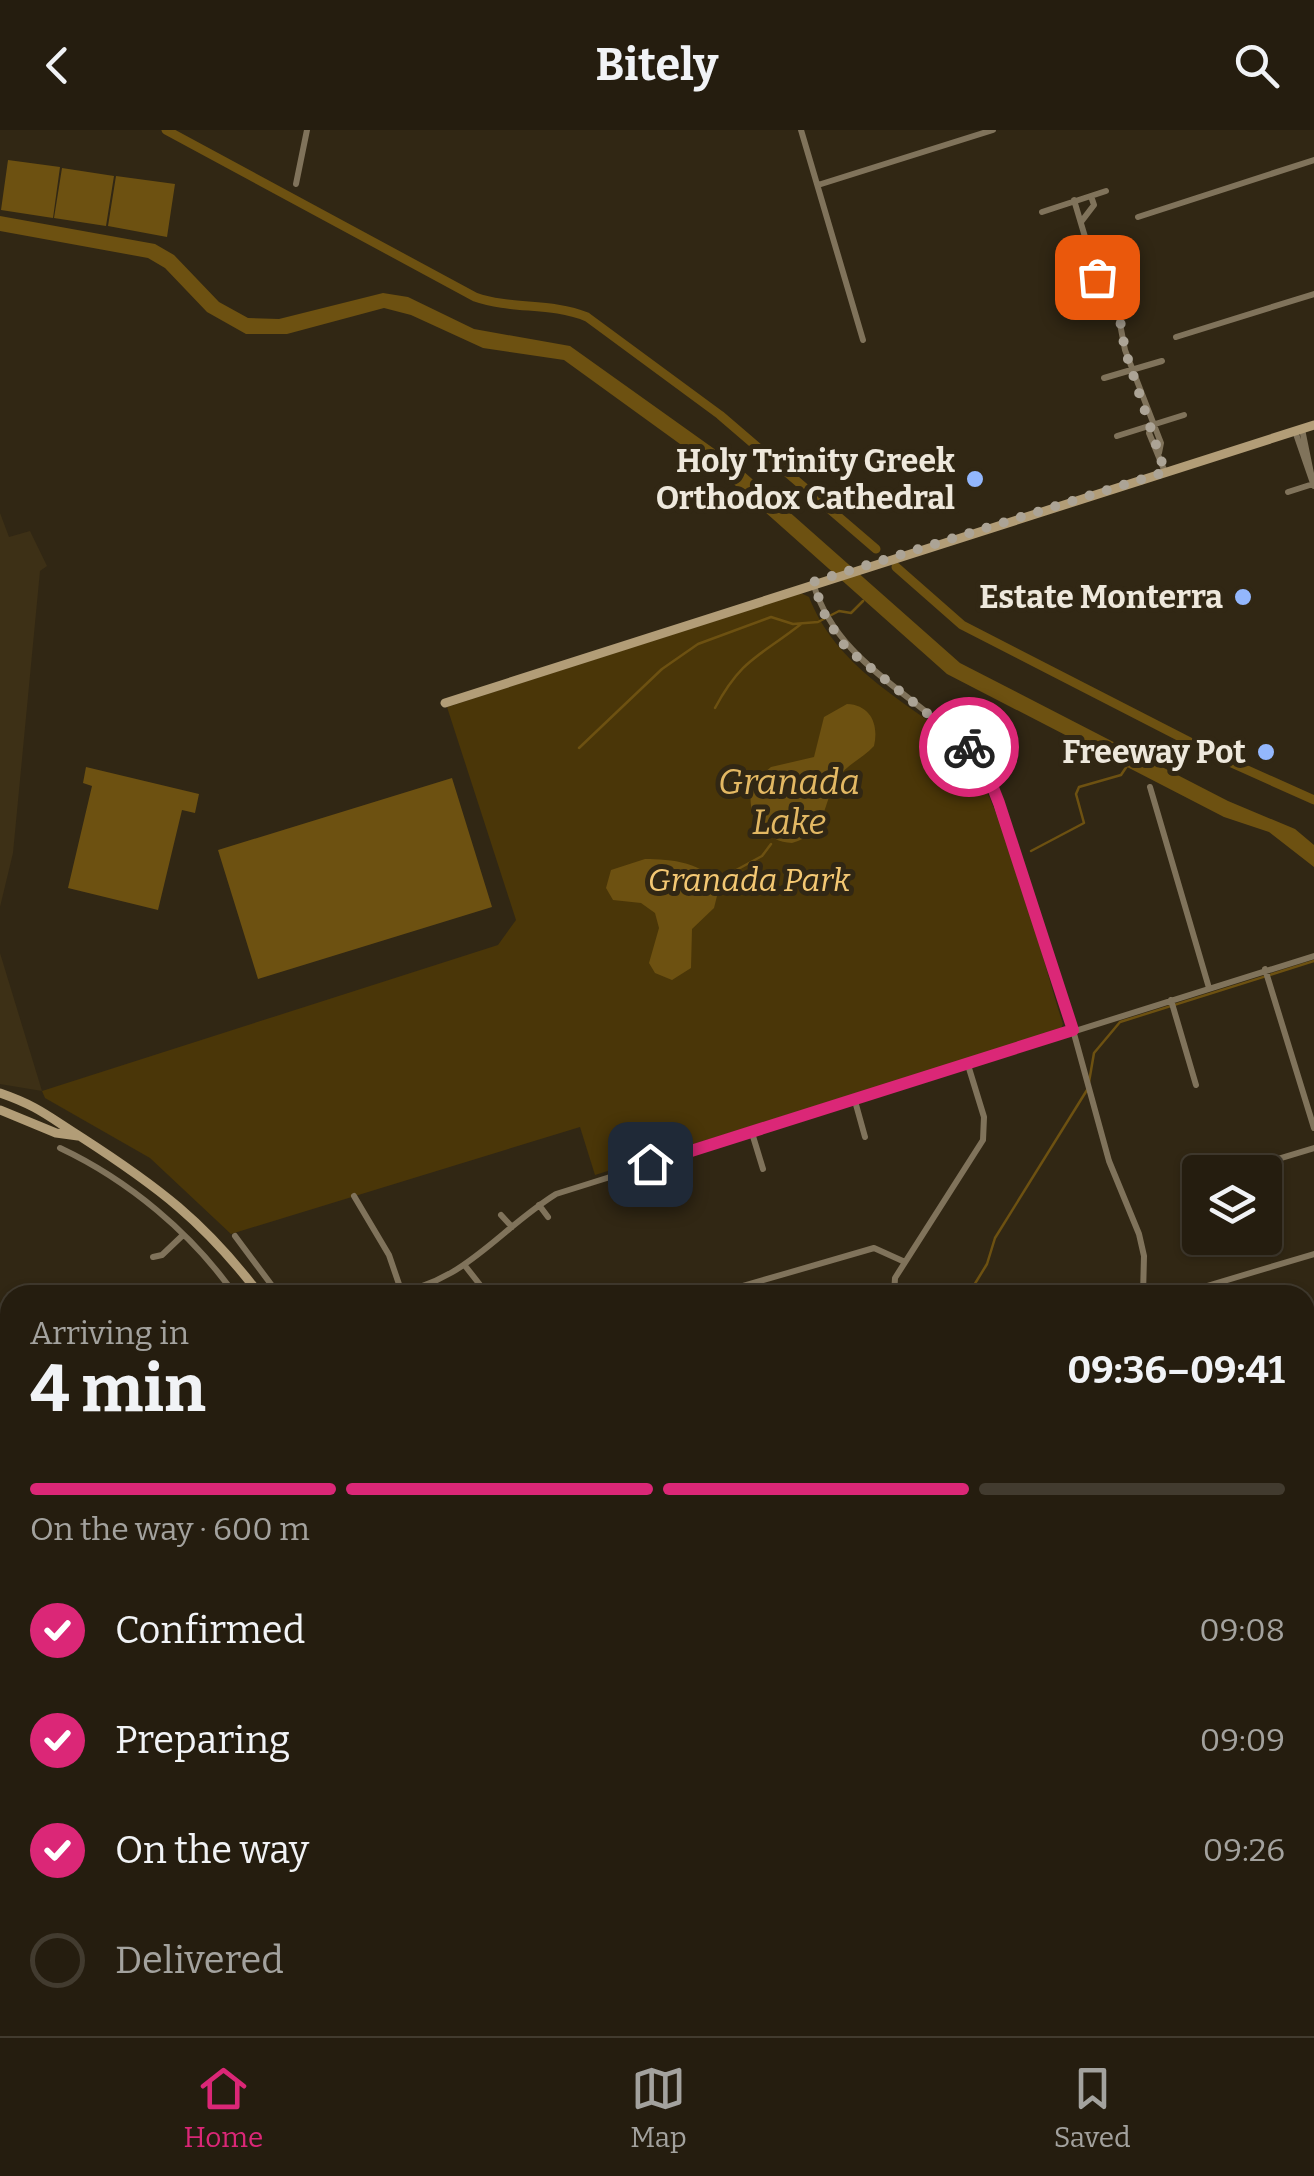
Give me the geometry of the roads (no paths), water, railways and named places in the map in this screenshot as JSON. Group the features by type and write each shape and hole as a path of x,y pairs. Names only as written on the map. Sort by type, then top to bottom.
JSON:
{"street":[{"path":"296,184 307,130"},
{"path":"800,130 863,340"},
{"path":"818,185 993,130"},
{"path":"1138,218 1314,160"},
{"path":"1042,212 1106,191"},
{"path":"1081,222 1094,205 1090,196"},
{"path":"1074,200 1104,291 1118,308 1132,370 1151,426 1149,432 1165,472"},
{"path":"1068,264 1128,246"},
{"path":"1176,337 1314,294"},
{"path":"1104,378 1162,361"},
{"path":"1117,436 1184,415"},
{"path":"445,703 875,562 1314,425"},
{"path":"1288,492 1314,485 1298,430"},
{"path":"813,582 826,618 846,648 962,738 986,770 1073,1030 1109,1160 1139,1234 1144,1256 1143,1285"},
{"path":"986,770 1013,755"},
{"path":"1150,788 1209,988"},
{"path":"421,1285 466,1266 556,1194 1314,956"},
{"path":"1265,969 1314,1128"},
{"path":"1171,1000 1196,1085"},
{"path":"894,1285 894,1278 983,1140 984,1117 968,1065"},
{"path":"0,1093 50,1114 170,1196 227,1253 252,1285"},
{"path":"855,1101 865,1137"},
{"path":"0,1110 56,1133 80,1136"},
{"path":"752,1133 763,1170"},
{"path":"72,1154 80,1136"},
{"path":"60,1148 126,1188 183,1235 226,1285"},
{"path":"1282,1158 1314,1148"},
{"path":"650,1164 660,1200"},
{"path":"354,1196 389,1255 399,1285"},
{"path":"539,1204 548,1217"},
{"path":"501,1215 512,1227"},
{"path":"153,1258 162,1256 183,1235"},
{"path":"235,1236 272,1285"},
{"path":"746,1285 874,1248 905,1262"},
{"path":"1211,1285 1314,1254"},
{"path":"466,1266 480,1285"}],"water":[{"path":"8,160 60,167 53,218 1,210"},
{"path":"62,168 114,176 106,226 54,218"},
{"path":"116,176 175,184 167,237 108,226"},
{"path":"0,216 155,244 174,255 219,302 248,318 279,319 383,293 408,297 474,329 570,346 734,463 960,663 1228,801 1295,829 1314,845 1314,867 1269,832 1224,817 947,674 727,478 564,360 483,348 411,315 384,308 287,334 246,334 207,312 165,268 148,258 0,231"},
{"name":"Granada Lake","path":"847,704 862,708 871,718 874,746 837,779 812,832 792,843 771,837 753,814 753,782 771,767 814,757 824,717"},
{"path":"86,767 199,794 195,813 182,810 158,910 68,888 92,786 83,783"},
{"path":"452,778 492,907 258,979 218,850"},
{"name":"Granada Lake","path":"645,859 697,867 719,888 714,908 692,929 691,968 672,980 655,973 649,963 659,928 655,913 641,903 613,900 606,888 611,870"}],"waterway":[{"path":"166,130 475,297 587,317 720,415 876,549"},
{"path":"896,567 962,625 1227,761 1314,800"},
{"path":"579,748 662,669 698,644 771,617 793,624 818,622 839,611 851,613 863,601"},
{"path":"715,708 743,668 801,624"},
{"path":"1031,851 1084,823 1076,794 1079,787 1121,775 1127,766"},
{"path":"716,881 762,856 771,844"},
{"path":"1089,1082 1094,1053 1120,1022 1314,961"},
{"path":"974,1285 987,1264 995,1238 1087,1090"}],"place":[{"name":"Holy Trinity Greek Orthodox Cathedral","path":"975,479"},
{"name":"Estate Monterra","path":"1243,597"},
{"name":"Freeway Pot","path":"1266,752"}],"park label":[{"name":"Granada Park","path":"749,880"}]}
